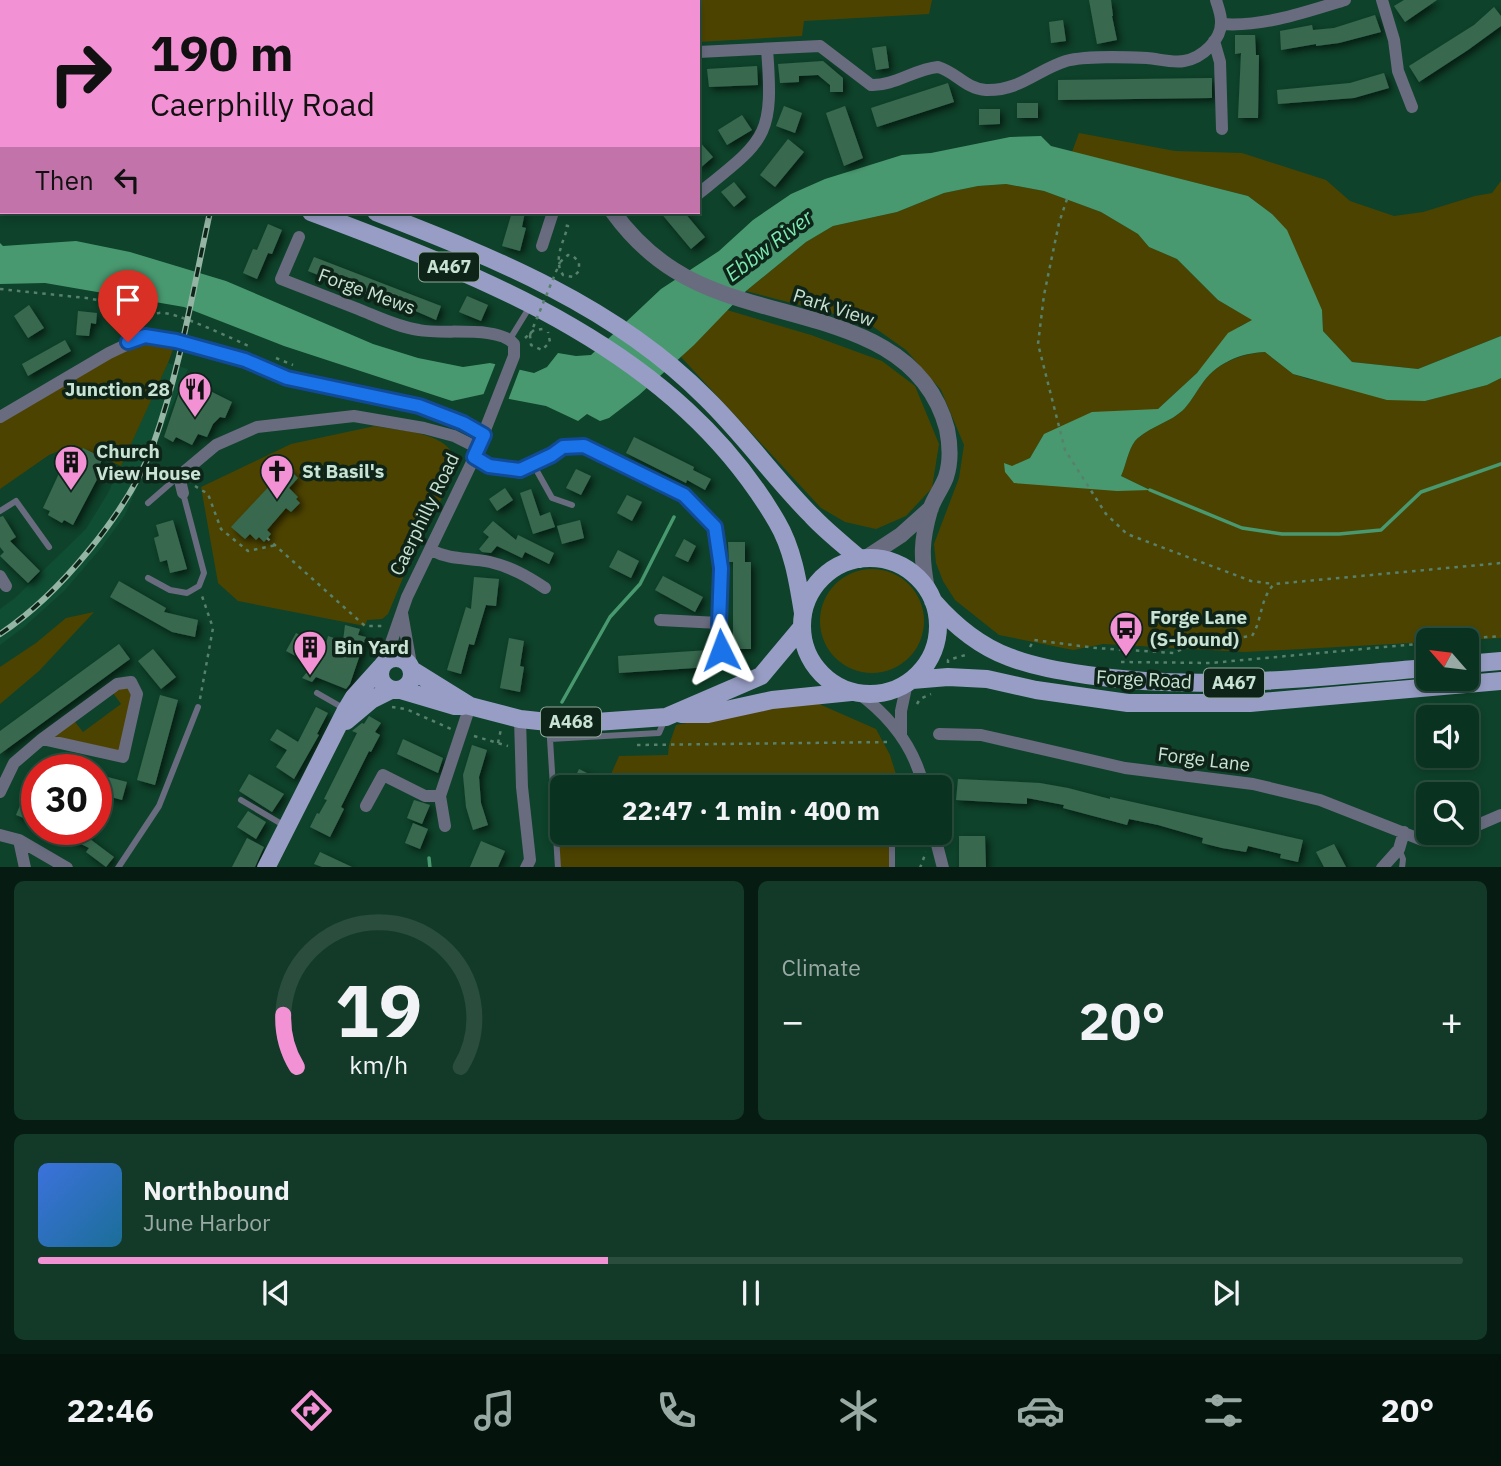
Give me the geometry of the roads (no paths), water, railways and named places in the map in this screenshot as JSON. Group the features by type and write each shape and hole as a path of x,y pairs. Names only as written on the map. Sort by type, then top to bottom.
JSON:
{"main road":[{"name":"A467","path":"316,214 422,255 509,293 530,312 583,331 662,388 689,412 732,458 777,523 791,554 803,620"},
{"name":"A467","path":"381,214 517,270 555,288 600,315 678,372 705,396 813,517 863,558"},
{"path":"863,558 889,561 919,578 930,595 937,614 937,639 928,662 909,681 884,693 856,693 827,679 809,656 803,620 808,599 823,577 847,562 863,558"},
{"name":"Forge Road","path":"930,595 949,620 981,644 1007,657 1041,668 1152,683 1248,682 1416,668"},
{"name":"A468","path":"670,715 761,676 803,620"},
{"path":"350,712 396,690 410,683 410,664 401,658 390,659 383,665 380,679 396,690"},
{"path":"1479,663 1501,661"},
{"name":"Caerphilly Road","path":"266,867 337,731 350,712 354,697 383,665"},
{"name":"A468","path":"412,670 470,706 549,731 596,722 708,714 772,700 856,693"},
{"name":"Forge Road","path":"909,681 948,677 987,679 1036,690 1128,703 1250,703 1501,681"},
{"name":"A468","path":"396,690 455,706 470,706"}],"street":[{"path":"700,52 820,46 867,83 876,86 922,70 941,67 971,87 993,90 1026,82 1056,65 1073,60 1145,58 1184,61 1203,54 1214,41 1222,24 1216,0"},
{"path":"1222,24 1247,24 1283,17 1345,0"},
{"path":"1382,0 1394,40 1398,71 1412,107"},
{"path":"1214,41 1220,62 1222,129"},
{"path":"700,192 752,149 761,135 767,122 770,95 767,48"},
{"path":"542,246 552,214"},
{"name":"Park View","path":"615,214 629,233 675,271 730,296 871,340 910,365 942,414 950,458 946,477 931,508 921,558 930,595"},
{"name":"Forge Mews","path":"299,237 281,279 408,328 474,332 510,339"},
{"path":"0,417 118,348 145,336 176,341 245,360 287,378 419,406 486,429"},
{"name":"Caerphilly Road","path":"383,665 402,612 486,429 514,356 514,344 510,339"},
{"path":"183,493 179,476 216,445 257,427 355,416 454,436 489,466 508,470 520,470 563,447 584,446 684,495 715,527 721,568 721,650"},
{"name":"Park View","path":"863,558 901,535 931,508"},
{"path":"431,550 455,559 488,562 520,571 545,588"},
{"path":"402,612 412,670"},
{"path":"660,620 719,624"},
{"path":"901,736 901,712 909,681"},
{"path":"0,792 14,764 42,739 117,684 131,682 137,694 123,757 42,739"},
{"path":"856,693 875,705 901,736 919,766 921,775"},
{"path":"445,826 440,796 470,706"},
{"path":"511,721 530,860 526,867"},
{"name":"Forge Lane","path":"939,734 981,735 1125,768 1253,784 1320,800 1416,837"},
{"path":"366,806 383,775 425,796 440,796"},
{"path":"1479,824 1501,815"},
{"path":"1382,867 1399,849 1404,832"},
{"path":"0,835 19,840 67,867"},
{"path":"19,840 25,867"},
{"path":"937,845 943,867"}],"lane":[{"path":"510,339 530,312"},
{"path":"533,464 552,498 572,505"},
{"path":"148,503 179,476"},
{"path":"148,578 170,590 187,593 199,586 204,573 183,493"},
{"path":"0,511 16,501 49,547"},
{"path":"317,693 350,712"},
{"path":"118,867 159,806 198,707"},
{"path":"549,731 558,867"},
{"path":"241,800 287,827"},
{"path":"892,845 892,867"},
{"path":"1399,849 1403,859 1402,867"}],"water":[{"name":"Ebbw River","path":"1041,136 1051,146 1248,196 1272,214 1287,230 1322,310 1323,331 1352,362 1418,369 1501,336 1501,378 1487,385 1425,401 1387,400 1293,374 1265,352 1247,354 1216,369 1179,413 1135,441 1121,476 1150,490 1117,491 1014,483 1005,472 1004,463 1012,466 1030,458 1044,434 1092,412 1158,409 1197,373 1228,333 1252,320 1218,300 1177,259 1149,247 1138,234 1101,212 1044,191 1006,184 944,193 897,212 833,226 806,242 746,291 694,345 639,395 609,418 600,421 587,414 578,421 546,406 484,394 452,401 284,346 184,307 45,283 0,284 0,243 3,246 76,241 130,252 226,281 373,344 418,358 463,367 490,363 534,373 547,367 558,353 591,355 661,289 719,251 753,220 791,194 825,179 902,155 931,153 1010,137"}],"waterway":[{"path":"1150,490 1242,528 1282,534 1339,534 1381,530 1421,492 1501,464"},
{"path":"562,702 610,617 640,584 674,517"},
{"path":"429,858 430,867"}],"railway":[{"path":"0,634 22,618 68,575 109,524 142,471 171,388 210,214"}],"place":[{"name":"Junction 28","path":"195,419"},
{"name":"Church View House","path":"71,492"},
{"name":"St Basil's","path":"277,501"},
{"name":"Forge Lane (S-bound)","path":"1126,658"},
{"name":"Bin Yard","path":"310,677"}]}
